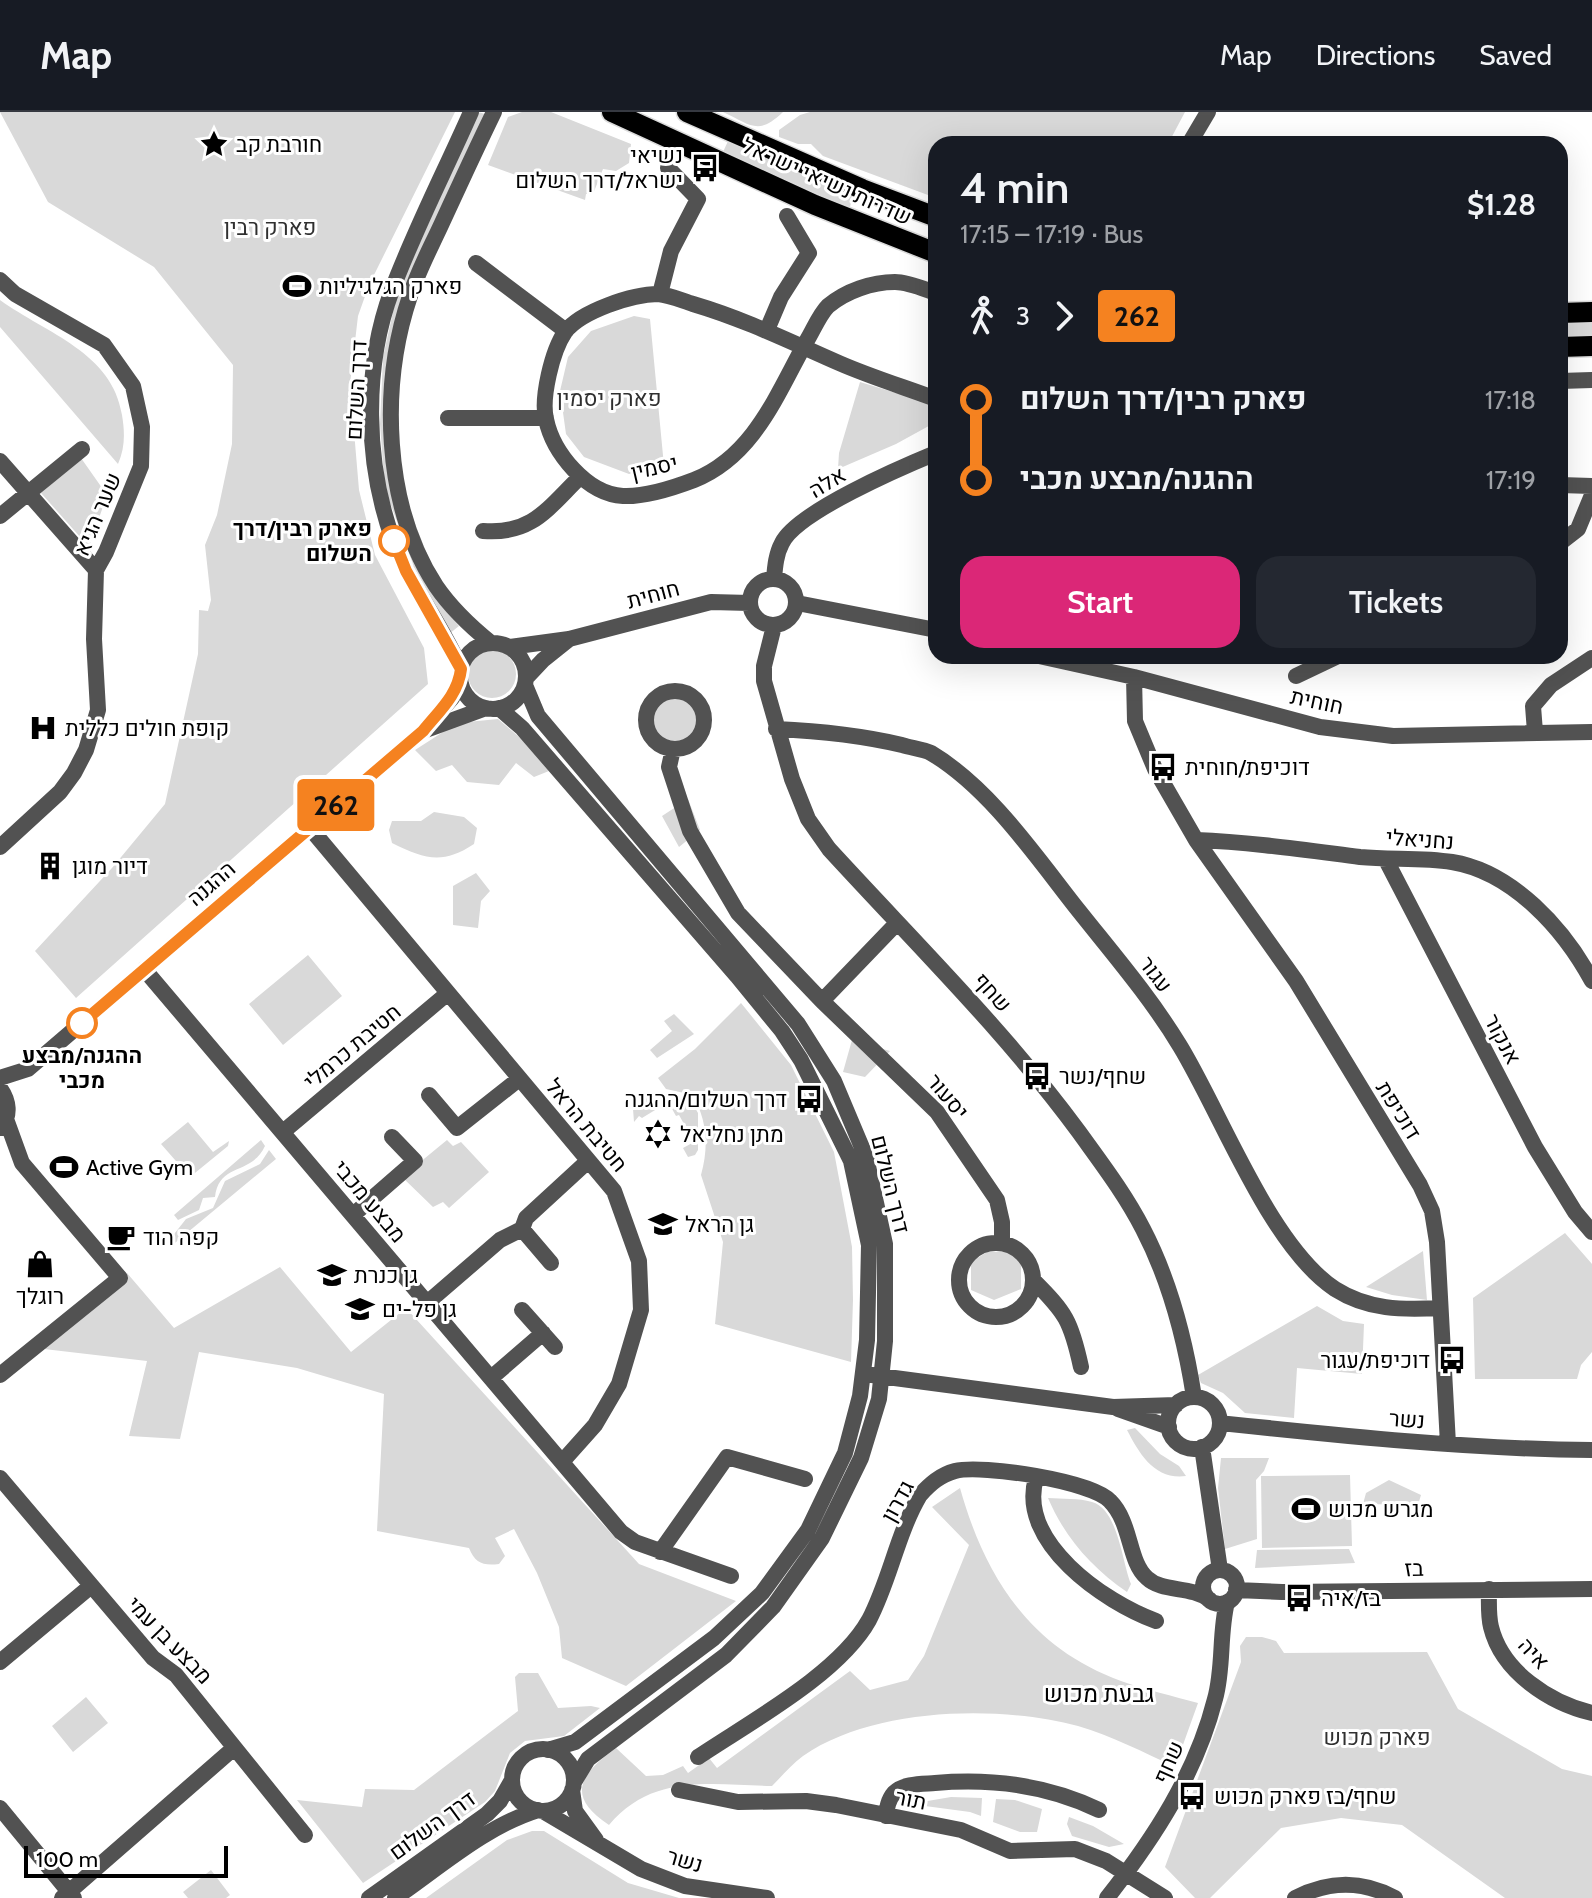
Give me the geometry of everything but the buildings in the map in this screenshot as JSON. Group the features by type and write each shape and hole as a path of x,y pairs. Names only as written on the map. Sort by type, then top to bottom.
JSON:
{"main road":[{"name":"שדרות נשיאי ישראל","path":"612,112 815,205 928,250"},
{"name":"שדרות נשיאי ישראל","path":"687,112 862,189 928,214"},
{"path":"1568,313 1592,312"},
{"path":"1568,347 1592,346"}],"street":[{"name":"דרך השלום","path":"461,674 406,571 392,538 377,477 373,384 377,349 392,291 471,112"},
{"name":"דרך השלום","path":"491,643 467,623 437,586 411,531 396,476 391,438 391,398 394,354 410,295 494,112"},
{"path":"1194,136 1208,112"},
{"path":"660,294 671,251 698,199 668,168"},
{"path":"767,330 781,297 809,253 787,216"},
{"path":"476,263 566,331"},
{"name":"שער הגיא","path":"0,280 15,294 104,345 133,386 142,427 141,466 96,570 94,639 98,710 86,750 60,792 0,847"},
{"name":"יסמין","path":"546,418 556,444 580,477 603,491 622,496 646,494 696,479 720,465 757,431 826,308 854,289 897,281 928,291"},
{"path":"448,418 546,418 550,367 566,331 579,321 627,298 660,294 767,330 863,373 928,396"},
{"path":"1568,381 1592,380"},
{"path":"0,516 82,449"},
{"name":"אלה","path":"774,579 782,542 794,527 872,481 928,456"},
{"path":"0,461 96,570"},
{"path":"483,531 503,532 533,522 580,477"},
{"path":"1568,485 1592,486"},
{"path":"1568,537 1578,529 1592,495"},
{"path":"774,579 787,584 796,595 797,603 787,621 774,626 766,625 755,616 750,603 751,595 760,583 774,579"},
{"name":"חוחית","path":"510,647 569,639 711,602 750,603"},
{"path":"797,603 928,628"},
{"name":"שחף","path":"774,626 764,666 764,681 776,729 808,819 829,849 1013,1047 1122,1191 1144,1230 1171,1295 1194,1397"},
{"name":"חוחית","path":"526,681 543,660 569,639"},
{"path":"491,643 510,647 522,660 526,681 516,700 492,708 471,701 461,674 472,651 491,643"},
{"path":"1535,732 1533,706 1551,685 1592,658"},
{"name":"חוחית","path":"1075,664 1320,727 1393,736 1592,732"},
{"path":"1296,676 1321,664"},
{"name":"ההגנה","path":"0,1078 28,1069 423,731 452,698 461,674"},
{"name":"דוכיפת","path":"1134,677 1135,721 1155,769 1196,840 1296,981 1420,1185 1432,1211 1437,1242 1448,1444"},
{"name":"דרך השלום","path":"526,681 538,716 798,1024 834,1081 866,1157 885,1244 879,1399 861,1458 822,1538 773,1607 726,1655 588,1759 573,1786"},
{"name":"דרך השלום","path":"492,708 522,728 782,1031 817,1088 851,1161 869,1245 867,1340 860,1396 845,1453 808,1530 762,1593 714,1638 575,1742 548,1750"},
{"name":"ההגנה","path":"423,731 492,708"},
{"name":"עגור","path":"776,729 829,731 929,752 979,790 1036,856 1180,1046 1266,1207 1306,1265 1334,1288 1381,1308 1440,1308"},
{"name":"יסעור","path":"673,749 669,767 690,831 738,913 822,1001 937,1112 997,1200 1002,1222 1002,1243"},
{"name":"חטיבת הראל","path":"310,828 614,1191 639,1261 641,1310 619,1384 595,1425 562,1462"},
{"name":"נחניאלי","path":"1196,840 1248,841 1386,860 1451,862 1475,867 1505,883 1535,906 1581,962 1592,981"},
{"name":"אנקור","path":"1386,860 1535,1147 1575,1212 1592,1232"},
{"path":"822,1001 897,923"},
{"name":"מבצע מכבי","path":"144,969 562,1462"},
{"name":"חטיבת כרמלי","path":"284,1131 448,993"},
{"name":"ההגנה","path":"5,1118 28,1069"},
{"path":"429,1095 457,1128 519,1079"},
{"path":"0,1088 10,1137 22,1163"},
{"path":"353,1215 415,1161 392,1137"},
{"path":"0,1148 22,1163 120,1278 0,1375"},
{"path":"427,1303 500,1240 522,1229 526,1218 588,1161"},
{"path":"522,1229 551,1263"},
{"path":"1033,1280 1030,1296 1022,1306 1009,1315 996,1317 980,1314 969,1306 960,1293 958,1280 962,1264 969,1254 983,1245 1002,1243 1011,1246 1025,1257 1033,1280 1063,1310 1075,1338 1081,1367"},
{"path":"522,1310 555,1347"},
{"path":"491,1378 543,1333"},
{"path":"863,1374 1113,1407 1176,1405 1194,1397 1212,1405 1220,1423 1215,1438 1202,1447 1190,1448 1179,1443 1171,1435 1169,1427 1170,1415 1176,1405"},
{"path":"1113,1407 1169,1427"},
{"name":"נשר","path":"1220,1423 1517,1450 1592,1450"},
{"path":"1178,1588 1213,1573 1233,1577 1221,1598 1203,1588 1213,1573 1202,1447"},
{"path":"660,1552 727,1457 805,1479"},
{"path":"562,1462 621,1532 635,1542 731,1576"},
{"name":"גדרון","path":"698,1757 817,1676 855,1641 876,1605 915,1503 933,1482 948,1473 966,1469 1083,1486 1106,1497 1125,1523 1138,1566 1145,1577 1158,1585 1221,1598"},
{"name":"מבצע בן עמי","path":"0,1478 153,1658 176,1675 305,1835"},
{"path":"1036,1478 1032,1497 1036,1515 1049,1541 1065,1562 1111,1600 1156,1621"},
{"path":"0,1662 91,1586"},
{"name":"איה","path":"1489,1589 1491,1626 1501,1652 1522,1678 1550,1696 1592,1713"},
{"name":"בז","path":"1221,1598 1282,1592 1592,1589"},
{"name":"שחף","path":"1107,1898 1160,1826 1197,1751 1220,1678 1221,1598"},
{"path":"0,1808 68,1896 234,1748"},
{"path":"548,1750 561,1755 568,1762 573,1786 561,1805 540,1810 529,1807 518,1798 512,1780 516,1766 525,1755 548,1750"},
{"name":"דרך השלום","path":"369,1898 487,1814 500,1801 512,1780"},
{"path":"886,1816 889,1801 900,1789 951,1781 994,1781 1030,1786 1074,1798 1099,1810"},
{"name":"נשר","path":"573,1786 573,1801 579,1817 599,1844"},
{"name":"תור","path":"679,1790 749,1803 826,1803 961,1830 1010,1851 1075,1849 1099,1857 1126,1873"},
{"name":"דרך השלום","path":"395,1898 512,1820 540,1810"},
{"name":"נשר","path":"540,1810 641,1869 685,1886 767,1898"},
{"path":"1126,1873 1165,1898"},
{"path":"1295,1898 1327,1886 1350,1884 1377,1889 1395,1898"}],"green space":[{"name":"פארק רבין","path":"0,112 455,112 369,285 358,316 350,384 359,490 375,555 424,648 428,684 76,998 35,951 112,868 165,804 198,654 199,610 208,611 211,600 205,545 217,515 232,444 233,365 154,267 48,202"},
{"path":"478,112 485,114 412,277 387,452 452,618 459,626 449,634 415,570 389,500 380,424 383,357 397,294"},
{"path":"522,112 551,112 631,144 629,163 616,171 603,169 593,194 586,194 585,200 488,165 508,117"},
{"path":"723,112 783,112 767,124 754,126"},
{"path":"810,112 1185,112 1172,136 928,136 928,195 823,156 811,144 798,144 779,137 779,130 800,115"},
{"path":"729,139 854,193 849,210 723,152"},
{"path":"0,300 75,347 105,375 116,393 122,415 124,434 118,464 0,327"},
{"name":"פארק יסמין","path":"634,316 650,319 664,466 629,474 584,457 566,434 560,391 568,357 591,331"},
{"path":"1592,319 1592,338 1568,339 1568,320"},
{"path":"860,382 928,403 928,426 838,469 839,453"},
{"path":"81,458 107,495 89,547 41,493"},
{"path":"492,650 501,651 509,657 515,665 515,683 509,691 501,697 492,698 483,697 475,691 469,683 468,674 469,665 475,657 483,651"},
{"path":"679,697 695,706 700,725 684,740 671,744 658,739 651,729 650,719 653,706 661,700"},
{"path":"498,719 533,749 549,771 534,777 516,763 499,785 467,782 452,765 436,771 415,750 457,723"},
{"path":"688,799 700,830 679,847 662,816"},
{"path":"434,812 464,817 477,828 474,844 452,855 433,857 392,843 389,830 392,821 421,821"},
{"path":"476,873 490,891 481,901 478,928 453,925 453,886"},
{"path":"308,955 342,996 283,1045 249,1004"},
{"path":"741,1003 791,1065 834,1152 852,1247 851,1362 715,1324 723,1242 701,1175 706,1144 704,1124 693,1095 666,1089 658,1078 695,1049"},
{"path":"674,1014 694,1034 657,1058 650,1050 672,1031 664,1021"},
{"path":"852,1040 890,1051 865,1077 843,1072"},
{"path":"652,1092 673,1095 665,1104 642,1118 639,1116 634,1122 633,1109"},
{"path":"678,1097 690,1099 698,1113 698,1150 688,1157 683,1148 694,1142 671,1107"},
{"path":"188,1122 213,1152 229,1141 228,1146 190,1177 161,1144"},
{"path":"261,1140 265,1146 252,1162 229,1173 218,1186 215,1197 203,1198 199,1210 178,1220 174,1215"},
{"path":"447,1140 453,1146 461,1142 489,1172 449,1208 443,1202 433,1207 402,1177"},
{"path":"269,1150 276,1159 170,1247 167,1243 186,1219 213,1208 225,1181 260,1164"},
{"path":"1565,1233 1592,1264 1592,1352 1581,1365 1577,1379 1475,1379 1473,1298"},
{"path":"1423,1251 1427,1300 1392,1295 1366,1287"},
{"path":"987,1252 1008,1252 1021,1259 1021,1289 994,1300 971,1290 971,1262"},
{"path":"280,1267 351,1352 406,1308 639,1564 736,1601 626,1686 562,1658 559,1627 537,1573 514,1529 495,1538 505,1556 499,1564 493,1565 477,1560 469,1548 377,1531 384,1394 297,1368 199,1352 180,1439 129,1436 147,1361 44,1349 127,1273 174,1328"},
{"path":"1317,1306 1343,1321 1364,1324 1362,1374 1297,1368 1294,1418 1245,1413 1223,1393 1201,1383 1198,1375"},
{"path":"1135,1428 1160,1454 1179,1466 1186,1476 1166,1474 1150,1464 1127,1430"},
{"path":"1221,1458 1269,1458 1256,1480 1257,1539 1225,1549 1218,1488"},
{"name":"מגרש מכוש","path":"1350,1475 1352,1546 1262,1548 1261,1476"},
{"path":"1389,1480 1421,1495 1418,1505 1363,1504 1366,1493"},
{"path":"960,1488 970,1520 998,1579 1016,1606 1037,1629 1089,1667 1130,1684 1198,1703 1175,1767 1115,1739 1078,1726 1012,1715 938,1715 900,1719 832,1740 803,1756 772,1786 705,1784 664,1790 626,1808 609,1825 586,1804 582,1785 586,1776 616,1748 646,1776 663,1775 683,1766 688,1773 709,1758 717,1768 850,1671 870,1690 908,1680 924,1656 969,1545 932,1507"},
{"path":"1048,1498 1092,1502 1108,1515 1118,1537 1131,1584 1127,1592 1102,1573 1081,1551"},
{"path":"1349,1549 1355,1563 1255,1568 1257,1550"},
{"name":"פארק מכוש","path":"1246,1637 1276,1641 1284,1653 1427,1652 1458,1709 1562,1769 1592,1776 1592,1898 1505,1898 1402,1825 1341,1818 1281,1828 1210,1898 1195,1898 1165,1867 1241,1662 1240,1646"},
{"path":"519,1673 538,1673 558,1708 600,1708 564,1736 525,1741 510,1753 495,1791 485,1802 363,1883 297,1800 362,1807 365,1789 414,1790 518,1711 515,1677"},
{"path":"86,1697 108,1723 73,1752 52,1726"},
{"path":"951,1797 982,1798 981,1816 910,1804"},
{"path":"996,1799 1015,1800 1042,1809 1037,1832 1020,1832 993,1822"},
{"path":"1069,1817 1093,1826 1124,1844 1109,1847 1072,1836 1067,1824"},
{"path":"532,1831 544,1831 628,1883 679,1898 426,1898 507,1840"},
{"path":"211,1870 230,1895 226,1898 188,1898 183,1892"}],"bus line":[{"name":"262","path":"82,1023 423,731 452,698 461,669 406,571 394,541"}],"place":[{"name":"חורבת קב","path":"214,144"},
{"name":"נשיאי ישראל/דרך השלום","path":"705,168"},
{"name":"פארק הגלגיליות","path":"297,286"},
{"name":"פארק רבין/דרך השלום","path":"394,541"},
{"name":"קופת חולים כללית","path":"43,728"},
{"name":"דוכיפת/חוחית","path":"1163,767"},
{"name":"דיור מוגן","path":"50,866"},
{"name":"ההגנה/מבצע מכבי","path":"82,1023"},
{"name":"שחף/נשר","path":"1037,1076"},
{"name":"דרך השלום/ההגנה","path":"809,1099"},
{"name":"מתן נחליאל","path":"658,1134"},
{"name":"Active Gym","path":"64,1167"},
{"name":"גן הראל","path":"663,1224"},
{"name":"קפה הוד","path":"121,1237"},
{"name":"רוגלך","path":"40,1264"},
{"name":"גן כנרת","path":"332,1275"},
{"name":"גן פל-ים","path":"360,1309"},
{"name":"דוכיפת/עגור","path":"1452,1360"},
{"name":"מגרש מכוש","path":"1306,1509"},
{"name":"בז/איה","path":"1299,1598"},
{"name":"שחף/בז פארק מכוש","path":"1192,1796"}],"district":[{"name":"גבעת מכוש","path":"1099,1694"}]}
